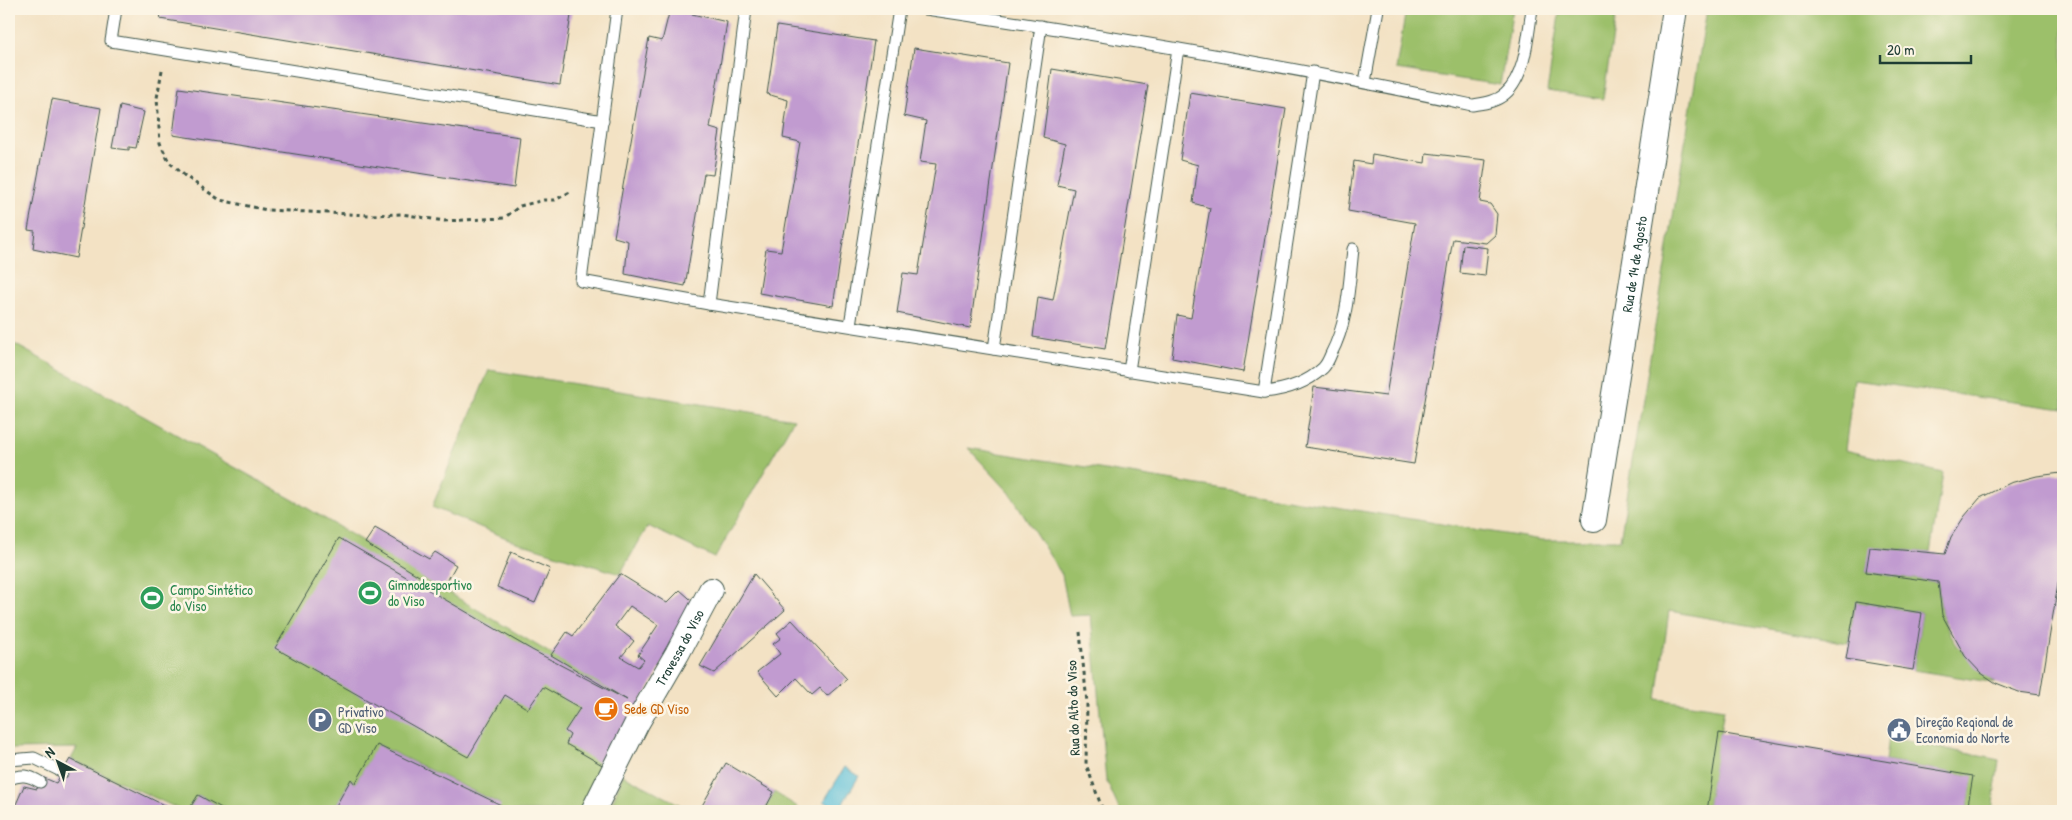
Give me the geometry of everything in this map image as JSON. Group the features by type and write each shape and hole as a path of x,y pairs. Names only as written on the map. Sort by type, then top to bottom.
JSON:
{"street":[{"name":"Rua de 14 de Agosto","path":"1594,520 1675,9"},
{"name":"Travessa do Viso","path":"593,811 636,723 677,654 711,590"}],"lane":[{"path":"116,9 111,41 602,121"},
{"path":"617,9 581,281 709,304 1264,392 1282,390 1303,381 1324,367 1340,338 1353,249"},
{"path":"709,304 746,9"},
{"path":"850,325 899,9"},
{"path":"926,9 1041,26 1313,72 1472,105 1490,103 1506,94 1519,75 1524,58 1532,9"},
{"path":"1365,82 1378,9"},
{"path":"994,349 1041,26"},
{"path":"1129,371 1178,49"},
{"path":"1264,392 1313,72"},
{"path":"9,760 34,758 62,772"},
{"path":"9,779 18,775 29,776 40,782"}],"path":[{"path":"166,50 157,98 160,143 169,162 184,176 220,200 266,210 368,215 402,214 444,221 486,220 504,218 520,206 544,200 555,200 565,196 582,186 595,172"},
{"name":"Rua do Alto do Viso","path":"1080,632 1086,703 1086,764 1103,811"}],"green space":[{"path":"1406,9 1513,9 1500,85 1396,69"},
{"path":"1560,9 1617,9 1603,99 1547,91"},
{"path":"1707,9 2063,9 2063,409 1854,380 1845,450 1943,473 1930,553 1871,547 1866,572 1938,582 1942,613 1950,634 1963,653 1996,683 1913,670 1922,613 1856,602 1848,643 1669,611 1657,699 1724,709 1707,811 1120,811 1106,780 1091,615 1070,616 1062,575 1010,493 968,448 1542,540 1620,540"},
{"path":"9,341 297,502 635,704 593,811 498,811 500,804 378,745 355,784 351,779 333,811 227,811 198,795 188,811 183,811 71,759 77,748 9,749"},
{"path":"489,370 794,419 715,558 648,526 620,574 516,542 432,507"},
{"path":"1888,737 1999,760 1992,811 1967,811 1972,776 1885,761"},
{"path":"623,775 692,811 609,811"},
{"path":"774,792 804,811 764,811"}],"water":[{"path":"845,767 859,776 839,810 824,801"}],"building":[{"path":"162,9 572,9 560,85 160,19"},
{"path":"670,9 727,22 710,128 720,131 713,175 704,174 685,286 625,274 628,241 614,237 649,38 662,41"},
{"path":"777,26 874,41 833,306 759,293 766,249 781,251 800,142 783,138 788,100 767,94"},
{"path":"914,48 1008,63 970,328 897,313 903,273 918,275 936,164 920,162 926,121 904,116"},
{"path":"1052,69 1148,85 1105,349 1033,337 1038,297 1053,300 1074,189 1057,185 1065,144 1043,138"},
{"path":"179,88 520,137 514,188 173,135"},
{"path":"1190,93 1286,109 1243,372 1172,358 1177,315 1191,318 1210,208 1193,203 1198,165 1180,160"},
{"path":"52,99 101,108 76,258 33,249 35,231 28,230"},
{"path":"120,106 144,112 136,148 129,147 129,150 112,148"},
{"path":"1426,153 1486,160 1480,202 1490,204 1497,214 1495,235 1486,243 1453,239 1414,464 1305,447 1314,387 1386,396 1415,223 1348,211 1354,161 1371,164 1372,154 1425,163"},
{"path":"1463,245 1488,248 1485,276 1460,273"},
{"path":"2063,474 2063,553 2040,695 2019,692 1996,683 1981,673 1965,656 1942,615 1938,582 1866,572 1870,547 1945,554 1951,537 1964,517 1980,498 2010,483 2037,476"},
{"path":"375,528 429,559 435,552 456,565 442,590 365,543"},
{"name":"Gimnodesportivo do Viso","path":"339,538 532,650 627,700 551,655 567,632 573,636 620,574 667,603 680,590 697,605 604,766 566,744 570,735 565,731 580,708 543,687 528,709 505,695 468,757 275,648","holes":["630,606 658,625 638,655 644,660 638,667 621,657 634,641 615,626"]},
{"path":"511,552 550,569 535,603 497,587"},
{"path":"754,574 785,610 714,673 700,666"},
{"path":"1856,602 1922,613 1913,670 1846,659"},
{"path":"792,620 847,679 827,696 820,688 812,695 796,678 778,696 757,672 780,654 773,644 781,638 777,633"},
{"path":"1719,733 1973,776 1967,811 1707,811"},
{"path":"377,745 501,805 498,811 333,811 351,779 355,784"},
{"path":"70,759 176,811 13,811 24,786 37,789 42,777 56,783"},
{"path":"726,763 774,792 764,811 699,811"},
{"path":"198,795 227,811 188,811"}],"place":[{"name":"Gimnodesportivo do Viso","path":"370,593"},
{"name":"Campo Sintético do Viso","path":"152,598"},
{"name":"Sede GD Viso","path":"606,709"},
{"name":"Privativo GD Viso","path":"320,720"},
{"name":"Direção Regional de Economia do Norte","path":"1899,730"}]}
